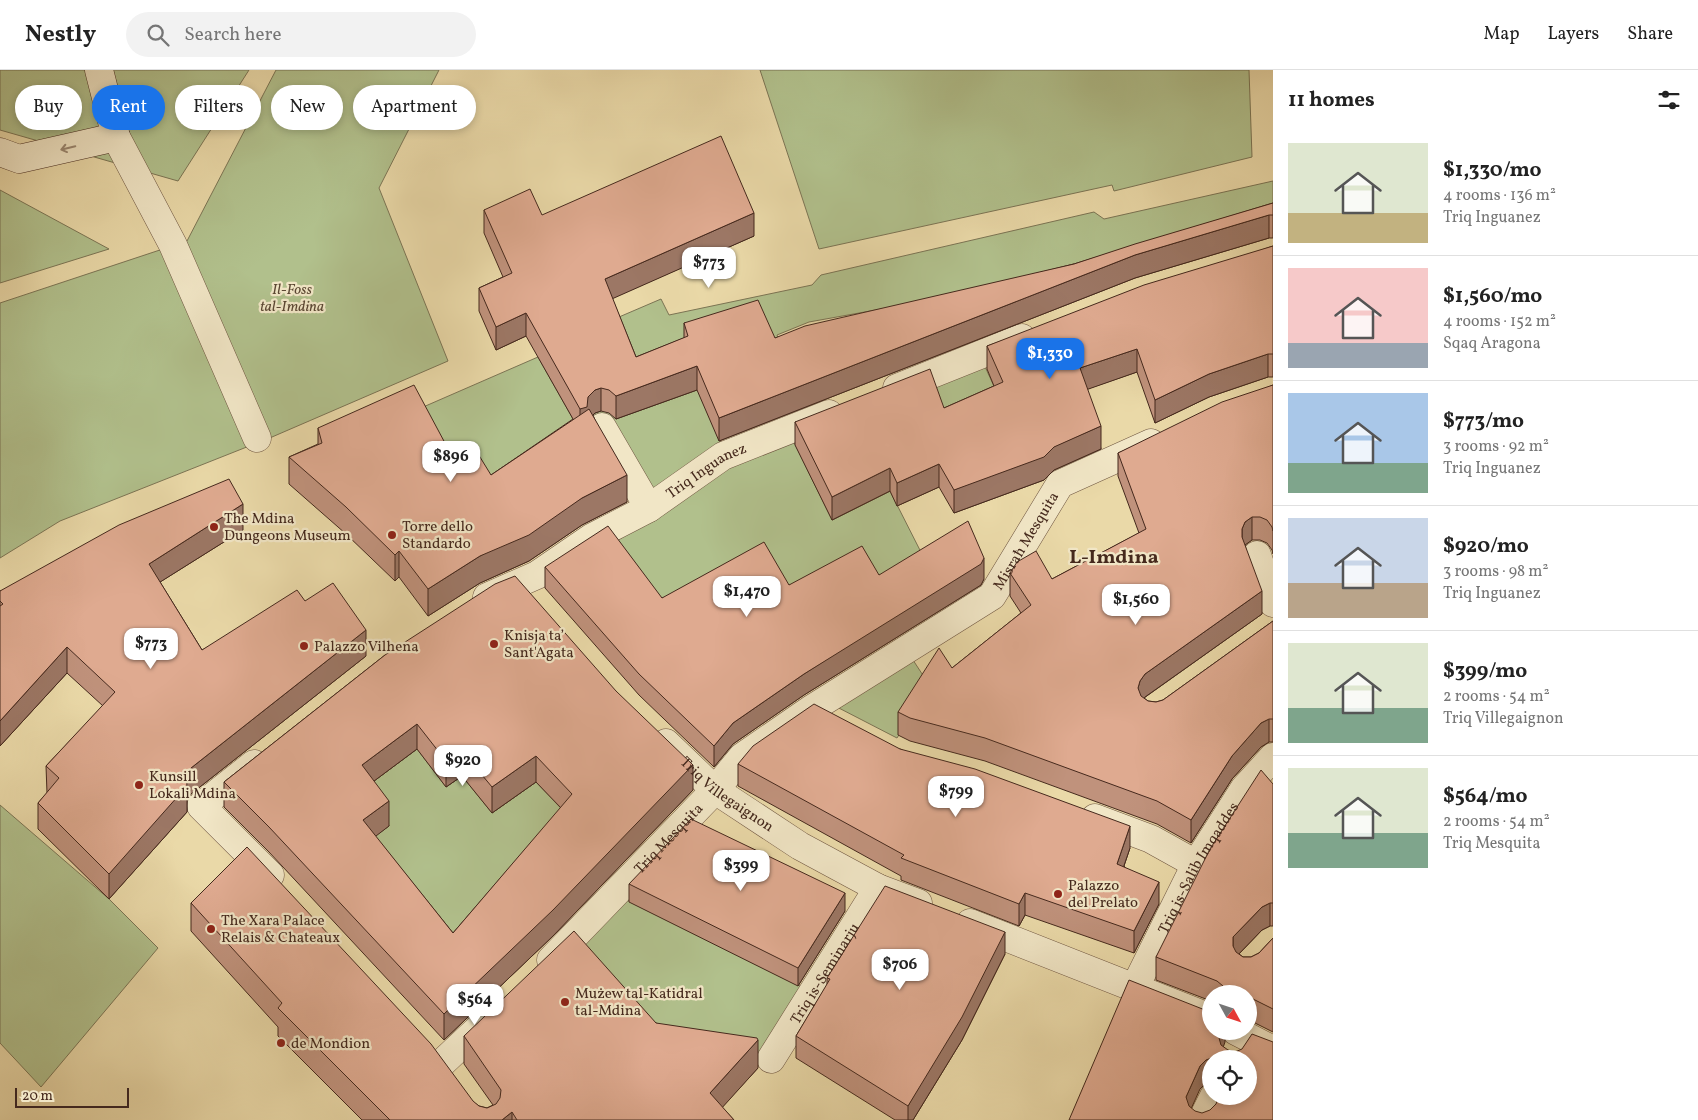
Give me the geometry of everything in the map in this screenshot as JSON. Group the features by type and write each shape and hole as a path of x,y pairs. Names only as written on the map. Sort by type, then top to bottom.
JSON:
{"street":[{"path":"99,70 116,137 173,245 257,438"},
{"path":"0,152 19,159 116,137"},
{"name":"Triq Inguanez","path":"466,610 488,596 537,575 591,538 649,508 723,456 1046,329"},
{"path":"602,426 649,508"},
{"name":"Misraħ Mesquita","path":"992,596 1060,484 1173,432"},
{"path":"1257,555 1273,603"},
{"path":"520,583 538,604"},
{"name":"Triq Mesquita","path":"536,974 715,790 742,757 813,708 992,596"},
{"path":"813,708 838,722"},
{"name":"Triq Villegaignon","path":"648,726 715,790 800,846 878,888 1135,987 1202,1009"},
{"path":"277,746 201,806 285,891"},
{"name":"Triq is-Salib Imqaddes","path":"1135,987 1196,864 1244,788 1273,757"},
{"path":"1070,809 1151,838 1196,864"},
{"name":"Triq is-Seminarju","path":"771,1059 878,888"},
{"path":"443,1062 507,1001"},
{"path":"423,1041 443,1062 459,1084"},
{"path":"1238,1042 1273,1050"},
{"path":"1202,1120 1210,1105"}],"green space":[{"path":"0,70 249,70 239,85 175,85 175,130 211,130 178,181 0,130"},
{"name":"Il-Foss tal-Imdina","path":"276,70 439,70 431,85 353,85 353,130 408,130 379,188 448,361 272,437 60,521 0,558 0,303 187,241 245,130 261,130 261,99"},
{"path":"760,70 1249,70 1252,157 1114,191 1112,185 819,249"},
{"path":"1273,181 1273,226 1080,285 1074,264 948,297 809,322 777,335 784,357 697,389 722,445 653,493 492,502 453,485 414,411 538,357 573,419 636,380 612,320 661,299 669,315 812,285 821,275 1094,212 1104,219"},
{"path":"0,190 109,249 0,283"},
{"path":"982,360 997,393 944,431 927,382"},
{"path":"791,436 832,520 890,491 928,566 677,639 608,547 734,462"},
{"path":"911,657 930,686 897,738 833,705"},
{"path":"417,749 446,787 462,776 492,813 536,782 572,820 453,958 363,846 362,790"},
{"path":"0,805 109,899 158,948 41,1087 0,1043"},
{"path":"621,897 806,989 760,1066 656,1051 569,952"}],"building":[{"path":"721,136 754,213 605,279 636,357 688,336 684,323 758,300 775,338 805,326 1074,264 1273,203 1273,215 1135,255 719,418 697,366 616,396 609,390 601,388 595,390 588,397 587,407 580,409 526,313 496,327 479,288 512,273 484,210 530,189 542,215"},
{"path":"1273,246 1273,354 1209,374 1155,400 1137,349 1080,368 1101,426 1054,447 1044,457 954,490 939,464 897,483 890,468 832,497 795,422 930,369 944,408 1003,382 987,346 1144,285"},
{"path":"414,385 453,458 472,444 491,475 589,409 627,475 582,498 529,535 480,556 428,589 399,551 395,555 346,507 289,457 322,443 318,428"},
{"path":"1273,385 1273,531 1267,520 1260,517 1252,517 1245,522 1242,529 1242,537 1262,591 1145,674 1138,688 1141,696 1148,701 1156,702 1163,700 1273,621 1273,719 1261,723 1232,756 1191,820 1157,801 985,738 910,718 898,712 939,648 952,668 1031,605 1010,573 1017,562 1036,551 1052,579 1146,529 1118,453 1222,402"},
{"path":"229,479 243,504 149,564 202,650 297,590 305,601 333,583 366,630 191,768 186,776 187,786 109,874 38,803 59,778 46,766 115,692 67,647 0,721 0,606 3,604 0,601 0,591 119,525"},
{"path":"968,521 984,558 981,564 804,674 733,723 714,746 639,674 545,567 608,526 662,598 764,542 789,585 862,546 879,575"},
{"path":"515,576 616,691 693,765 553,910 444,1014 269,827 224,782 385,655 495,584","holes":["417,724 446,761 462,751 492,787 536,756 572,794 453,933 363,820 389,801 362,765"]},
{"path":"814,704 900,749 975,769 1130,826 1117,864 1159,882 1134,931 1025,893 1019,904 901,858 904,855 738,764 753,746"},
{"path":"1261,770 1273,784 1273,903 1262,907 1233,937 1233,946 1236,952 1243,957 1251,957 1259,953 1273,938 1273,1009 1258,1002 1258,985 1222,985 1217,981 1156,957 1210,849"},
{"path":"691,819 845,893 798,968 629,884"},
{"path":"247,847 431,1044 473,1101 479,1106 487,1108 496,1104 500,1098 501,1090 464,1036 574,931 656,1023 757,1038 758,1040 710,1093 734,1120 517,1120 512,1112 502,1120 390,1120 278,1008 282,1003 191,903"},
{"path":"885,886 1005,932 962,1017 908,1106 796,1036 830,979 827,978"},
{"path":"1129,980 1202,1009 1202,1040 1220,1040 1221,1045 1228,1050 1202,1050 1202,1064 1186,1097 1189,1106 1195,1111 1202,1113 1210,1110 1215,1105 1257,1105 1257,1050 1240,1050 1248,1040 1258,1040 1258,1036 1273,1042 1273,1120 1069,1120"}],"place":[{"name":"The Mdina Dungeons Museum","path":"214,527"},
{"name":"Torre dello Standardo","path":"392,535"},
{"name":"Knisja ta’ Sant'Agata","path":"494,644"},
{"name":"Palazzo Vilhena","path":"304,646"},
{"name":"Kunsill Lokali Mdina","path":"139,785"},
{"name":"Palazzo del Prelato","path":"1058,894"},
{"name":"The Xara Palace Relais & Chateaux","path":"211,929"},
{"name":"Mużew tal-Katidral tal-Mdina","path":"565,1002"},
{"name":"de Mondion","path":"281,1043"}],"district":[{"name":"L-Imdina","path":"1114,556"}]}
